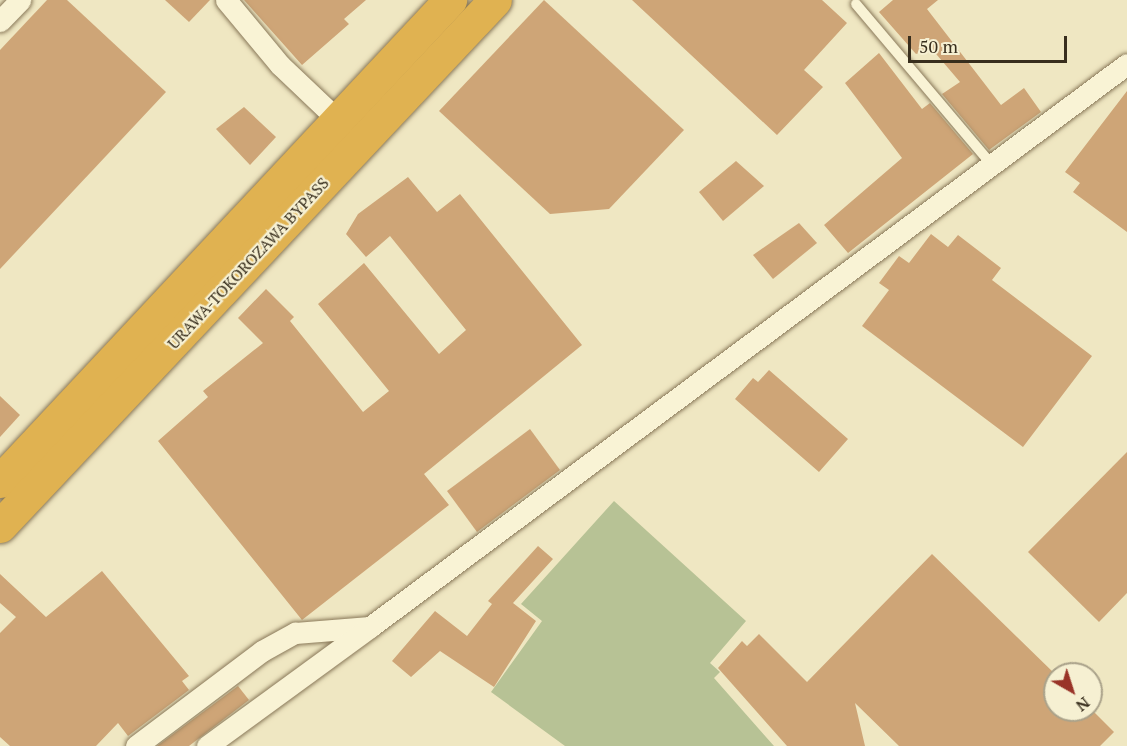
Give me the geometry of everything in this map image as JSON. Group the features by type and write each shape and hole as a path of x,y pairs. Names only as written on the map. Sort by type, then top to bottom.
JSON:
{"highway":[{"name":"URAWA-TOKOROZAWA BYPASS","path":"0,481 450,0"},
{"name":"URAWA-TOKOROZAWA BYPASS","path":"0,525 495,0"}],"street":[{"path":"0,21 20,0"},
{"path":"226,0 280,65 338,120"},
{"path":"207,746 1127,64"},
{"path":"136,746 262,651 295,633 370,627"}],"lane":[{"path":"856,4 991,164"}],"green space":[{"path":"614,501 746,621 710,663 720,672 714,678 774,746 565,746 491,692 542,621 521,604"}],"building":[{"path":"47,0 67,0 166,92 0,269 0,50"},
{"path":"165,0 210,0 189,22"},
{"path":"244,0 366,0 344,19 349,24 302,65"},
{"path":"544,0 684,130 609,209 550,214 439,111"},
{"path":"632,0 822,0 847,23 804,70 823,87 777,135"},
{"path":"893,0 938,0 927,9 1001,105 1024,88 1041,112 989,150 942,94 960,82 931,48 916,54 879,12"},
{"path":"879,53 922,109 930,103 973,154 848,253 824,225 902,158 845,83"},
{"path":"1127,91 1127,232 1073,192 1080,183 1065,172"},
{"path":"244,107 276,137 250,165 216,129"},
{"path":"736,161 764,186 723,221 699,192"},
{"path":"408,177 437,212 460,194 582,345 424,474 449,505 302,620 158,441 208,397 203,391 263,343 238,318 266,289 294,317 290,321 363,412 389,391 318,304 364,263 439,354 466,330 390,236 366,257 346,234 358,214"},
{"path":"799,223 817,243 773,279 753,255"},
{"path":"931,234 948,247 958,235 1001,268 992,280 1092,356 1023,447 862,326 889,290 879,283 899,256 909,263"},
{"path":"769,370 848,439 819,472 735,399 753,378 758,382"},
{"path":"0,396 20,415 0,437"},
{"path":"530,429 560,470 477,532 447,491"},
{"path":"1127,452 1127,593 1099,622 1028,552"},
{"path":"538,546 553,559 513,603 536,621 494,687 440,651 411,677 392,661 435,611 467,636 492,604 488,601"},
{"path":"932,554 1043,662 1043,722 1103,721 1114,732 1100,746 899,746 855,703 865,746 787,746 718,668 742,641 747,646 759,634 807,682"},
{"path":"102,571 189,676 182,681 189,690 128,736 118,723 96,746 10,746 0,737 0,633 16,617 0,603 0,574 46,617"},
{"path":"238,686 249,700 189,746 157,746"}]}
